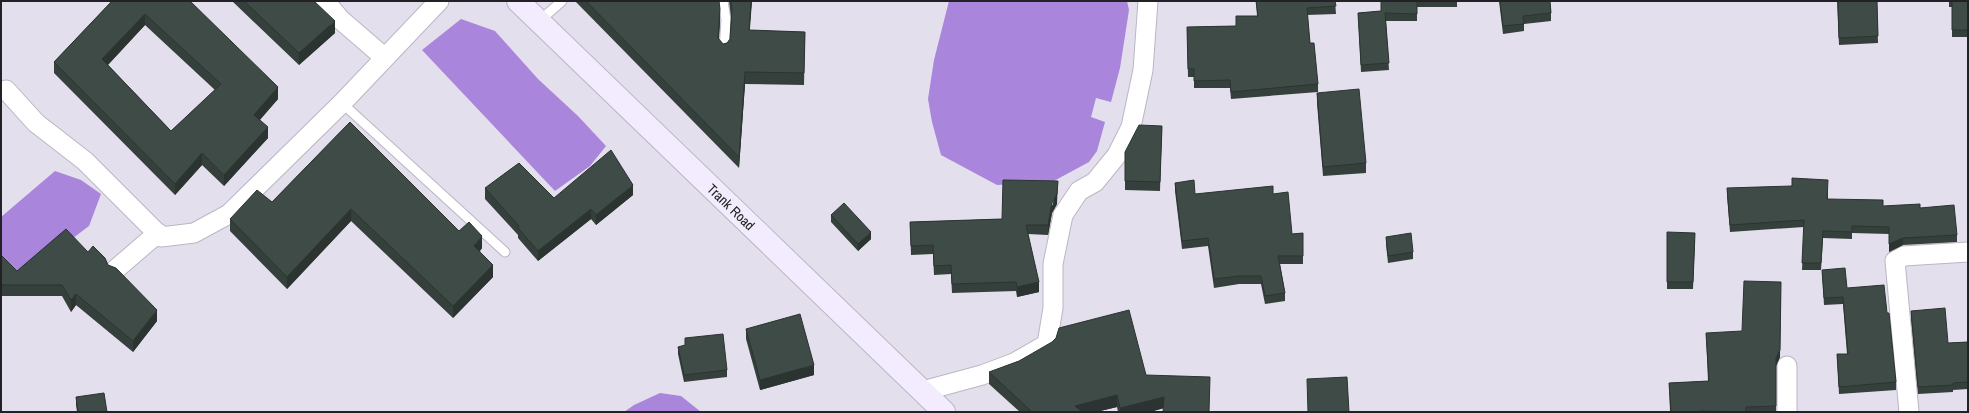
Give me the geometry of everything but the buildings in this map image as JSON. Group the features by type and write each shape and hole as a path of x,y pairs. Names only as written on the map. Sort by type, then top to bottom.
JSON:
{"main road":[{"name":"Trank Road","path":"518,1 538,22 944,412"}],"street":[{"path":"326,1 340,20 385,58"},
{"path":"6,90 36,123 84,161 161,237 194,233 229,214 342,103 439,1"},
{"path":"923,391 982,375 1014,363 1047,344 1053,308 1053,264 1064,216 1079,191 1095,182 1117,155 1131,127 1143,70 1148,1"},
{"path":"116,269 158,233"},
{"path":"1909,412 1895,261 1904,256 1968,252"},
{"path":"1787,366 1787,412"}],"lane":[{"path":"538,22 562,1"},
{"path":"723,1 726,20 724,50"},
{"path":"342,103 505,252"}],"shaded area":[{"path":"949,1 1127,1 1129,10 1120,68 1111,102 1096,98 1091,117 1105,122 1097,151 1089,162 1052,182 997,185 941,155 932,122 928,99 934,60"},
{"path":"461,19 495,31 538,79 578,116 606,146 590,166 555,191 422,50"},
{"path":"55,171 81,180 101,194 89,226 32,269 15,270 1,257 1,217"},
{"path":"660,393 681,396 701,412 624,412 634,405"}]}
